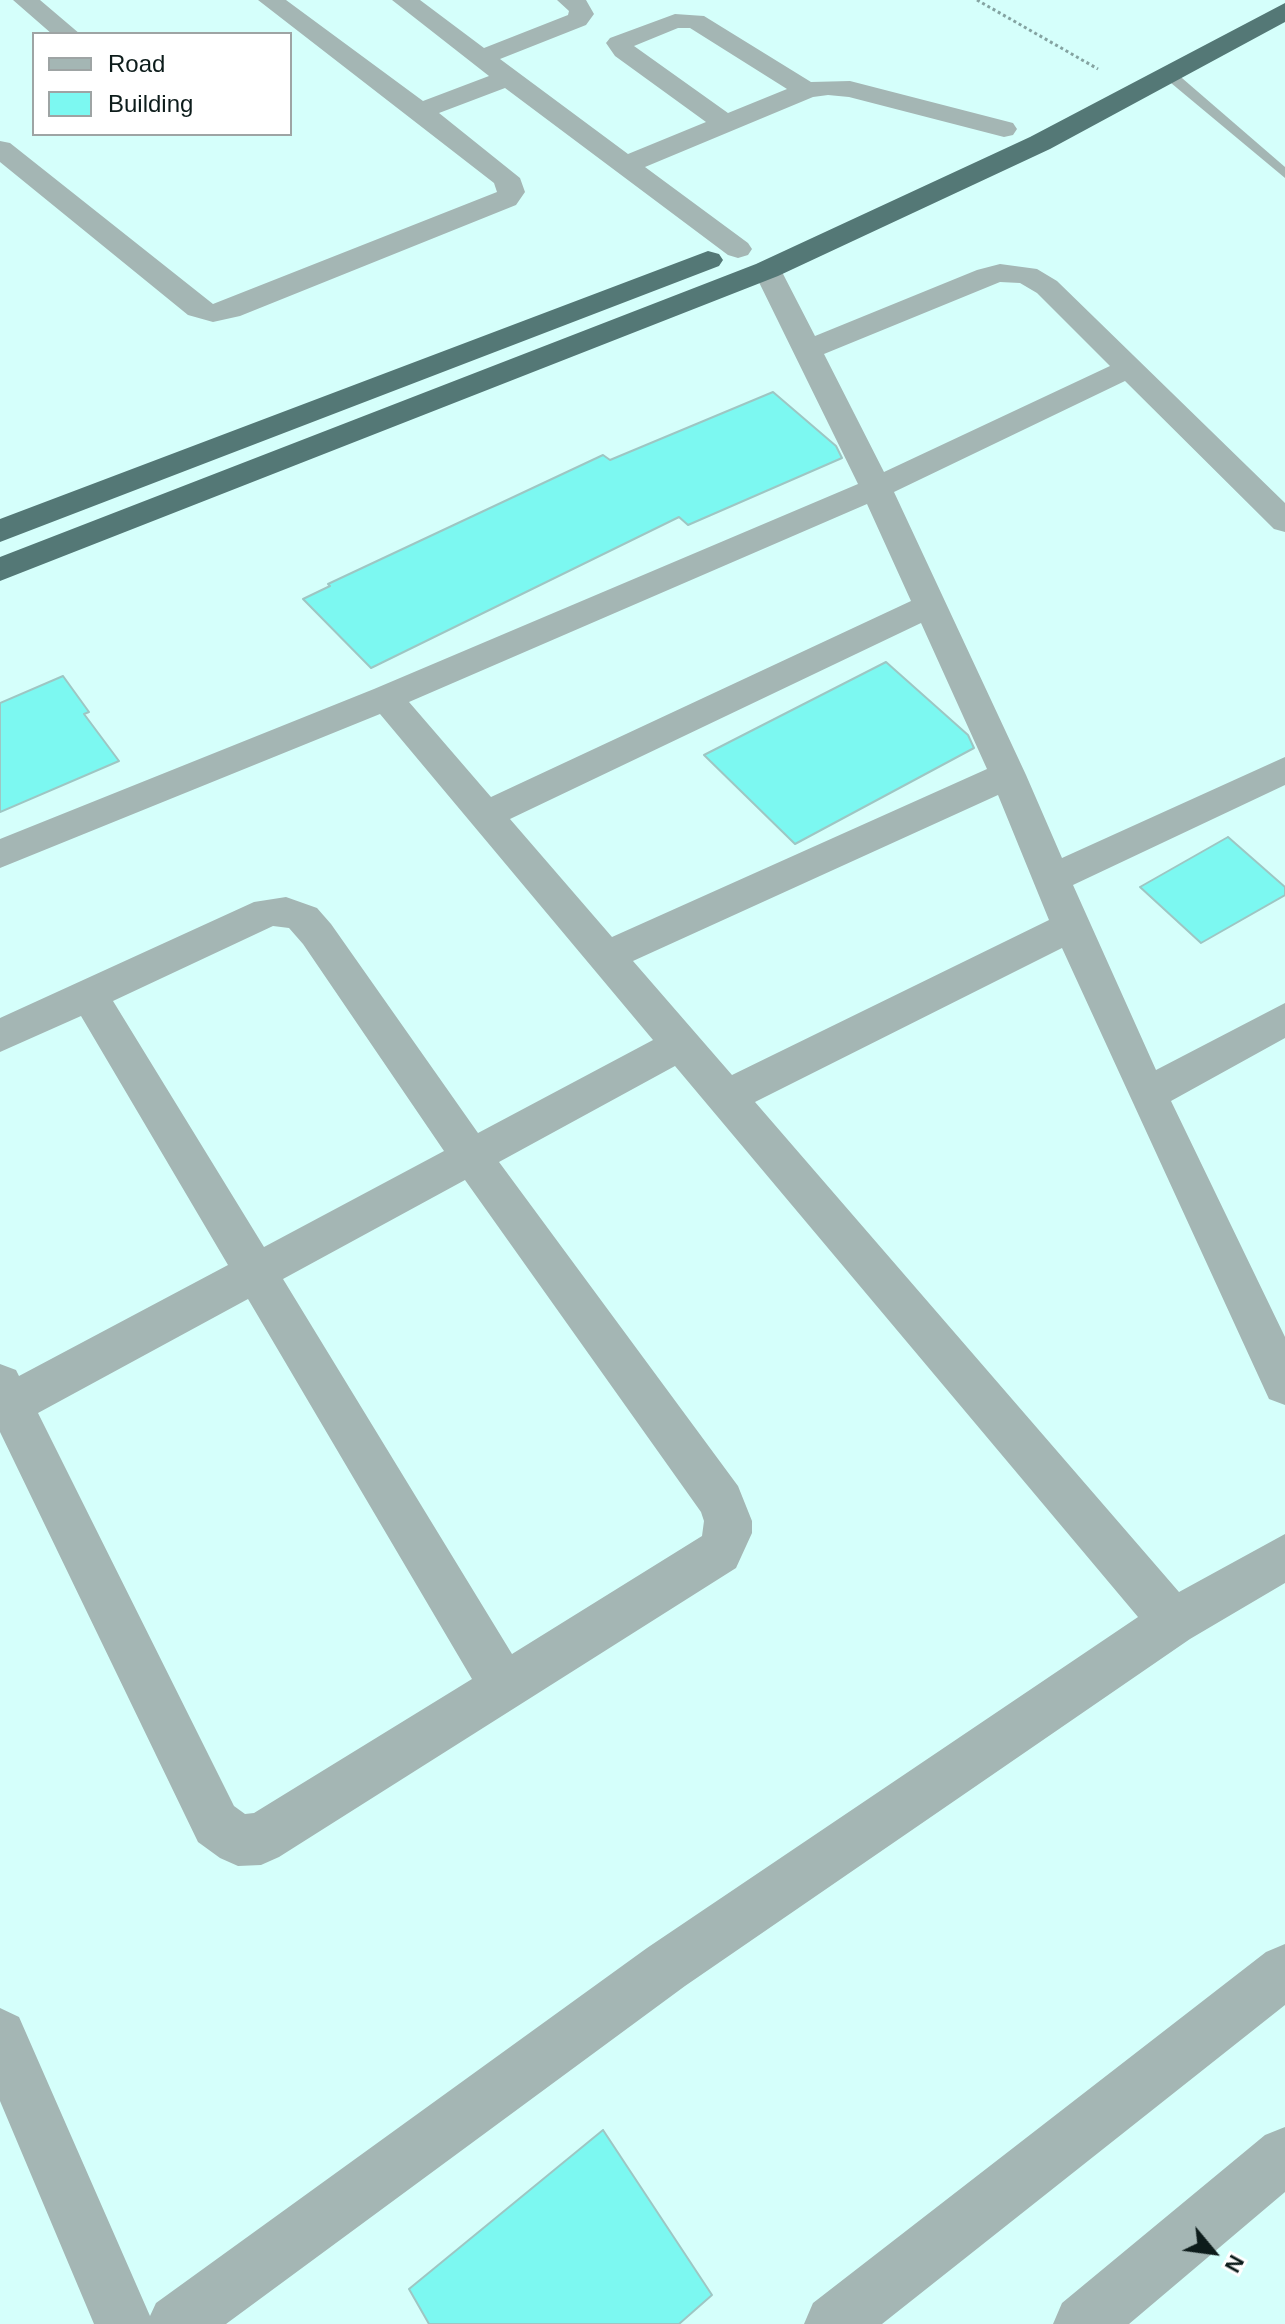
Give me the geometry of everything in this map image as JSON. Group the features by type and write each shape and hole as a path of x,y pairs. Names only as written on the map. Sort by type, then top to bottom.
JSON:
{"highway":[{"path":"825,211 1004,129 1246,0"},
{"path":"0,531 1040,143 1285,11"},
{"path":"0,570 757,251"}],"street":[{"path":"25,0 65,32"},
{"path":"0,149 198,309 222,312 506,199 511,192 510,184 420,111 313,44 270,0"},
{"path":"404,0 625,165 757,251 876,488 1008,775 1071,926 1147,1094 1272,1323 1285,1385"},
{"path":"483,57 577,20 582,14 581,8 569,0"},
{"path":"725,123 624,51 619,43 675,21 695,21 807,90"},
{"path":"420,111 509,77"},
{"path":"625,165 807,90 828,87 850,89 1004,129"},
{"path":"808,350 987,276 1013,273 1039,280 1285,522"},
{"path":"0,854 386,698 876,488 1129,368"},
{"path":"486,815 929,606"},
{"path":"386,698 1173,1622"},
{"path":"1052,879 1285,770"},
{"path":"606,956 1008,775"},
{"path":"0,1036 268,912 286,911 303,918 470,1155 721,1501 728,1521 728,1533 719,1552 261,1839 238,1840 227,1835 216,1824 3,1400 253,1272 470,1155 680,1044"},
{"path":"726,1097 1071,926"},
{"path":"89,995 504,1686"},
{"path":"1147,1094 1285,1019"},
{"path":"177,2324 666,1967 1173,1622 1285,1557"},
{"path":"834,2324 1285,1971"},
{"path":"0,2036 124,2324"},
{"path":"1083,2324 1285,2155"}],"lane":[{"path":"1170,75 1285,174"}],"path":[{"path":"977,0 1109,75"}],"building":[{"path":"773,392 836,446 842,458 688,525 679,517 371,668 303,599 330,586 328,584 603,455 610,460"},
{"path":"886,662 968,735 974,748 795,844 704,755"},
{"path":"63,676 89,712 84,714 119,761 0,812 0,703"},
{"path":"1228,837 1285,887 1285,895 1201,943 1140,887"},
{"path":"603,2130 712,2295 679,2324 429,2324 409,2289"}]}
